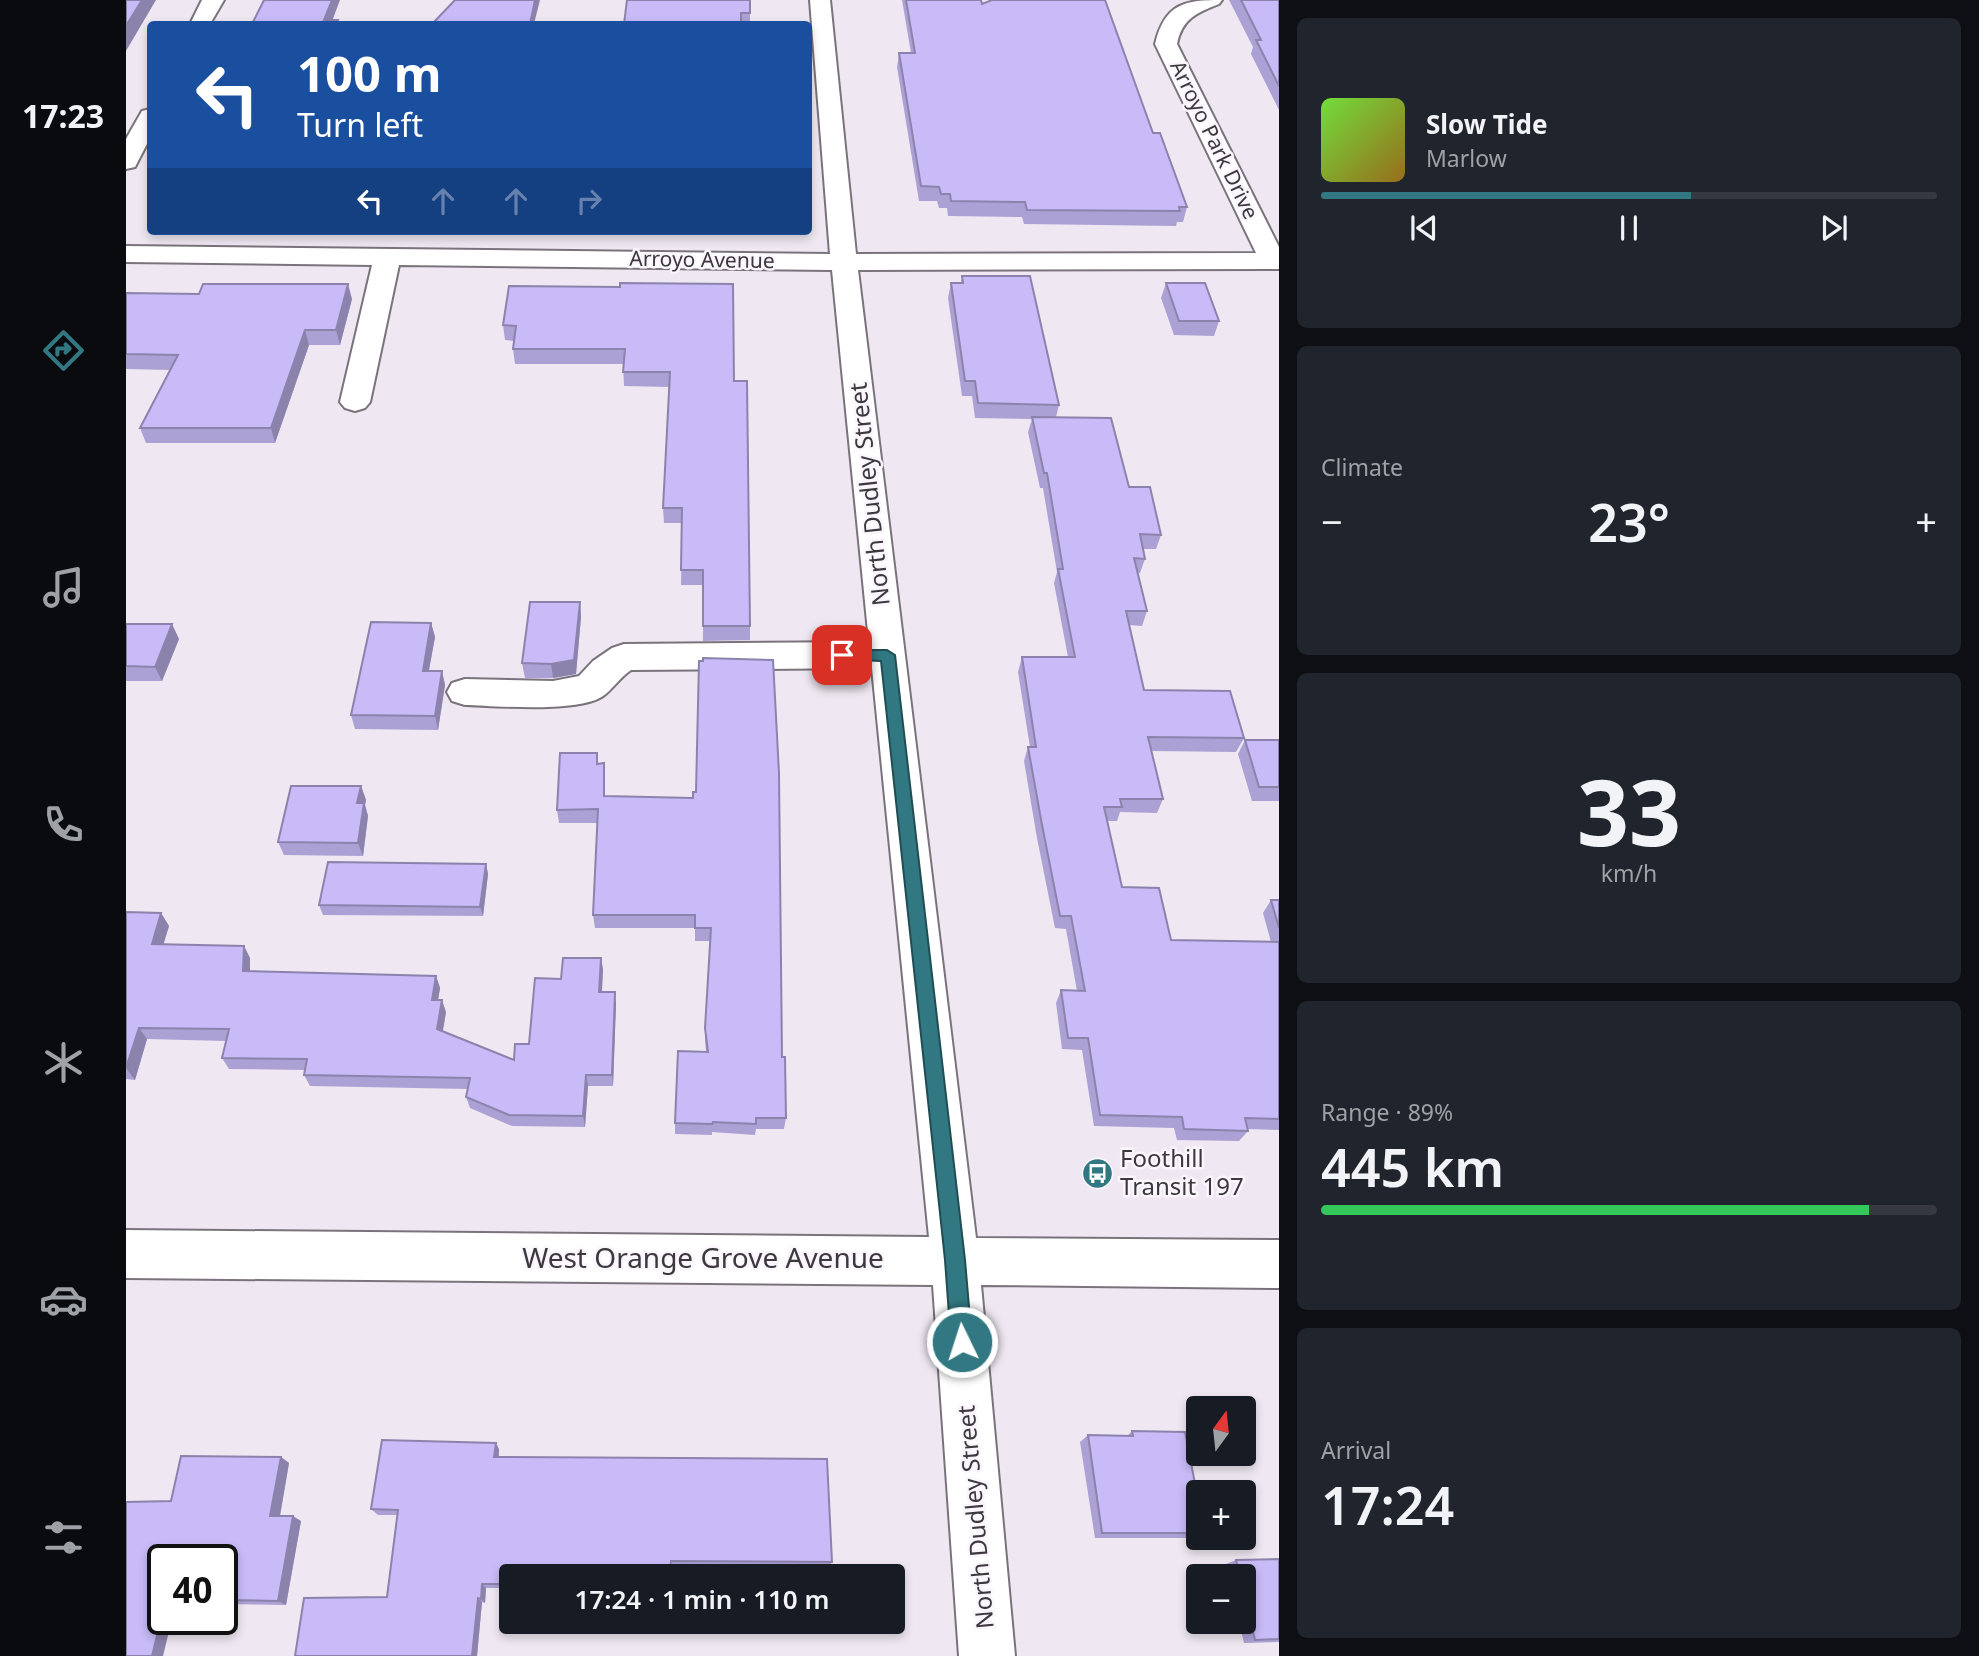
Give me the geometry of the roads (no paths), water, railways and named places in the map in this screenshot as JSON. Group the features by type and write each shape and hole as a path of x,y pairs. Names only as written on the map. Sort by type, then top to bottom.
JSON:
{"street":[{"path":"202,21 213,0"},
{"name":"North Dudley Street","path":"820,0 844,262 955,1260 987,1656"},
{"name":"Arroyo Park Drive","path":"1212,0 1186,9 1169,27 1167,44 1276,261"},
{"path":"126,162 147,122"},
{"name":"Arroyo Avenue","path":"126,254 844,262 1276,261"},
{"path":"355,401 387,257"},
{"path":"465,692 553,694 590,687 605,670 624,656 887,655"},
{"name":"West Orange Grove Avenue","path":"126,1254 1279,1264"}],"place":[{"name":"Foothill Transit 197","path":"1097,1173"}]}
